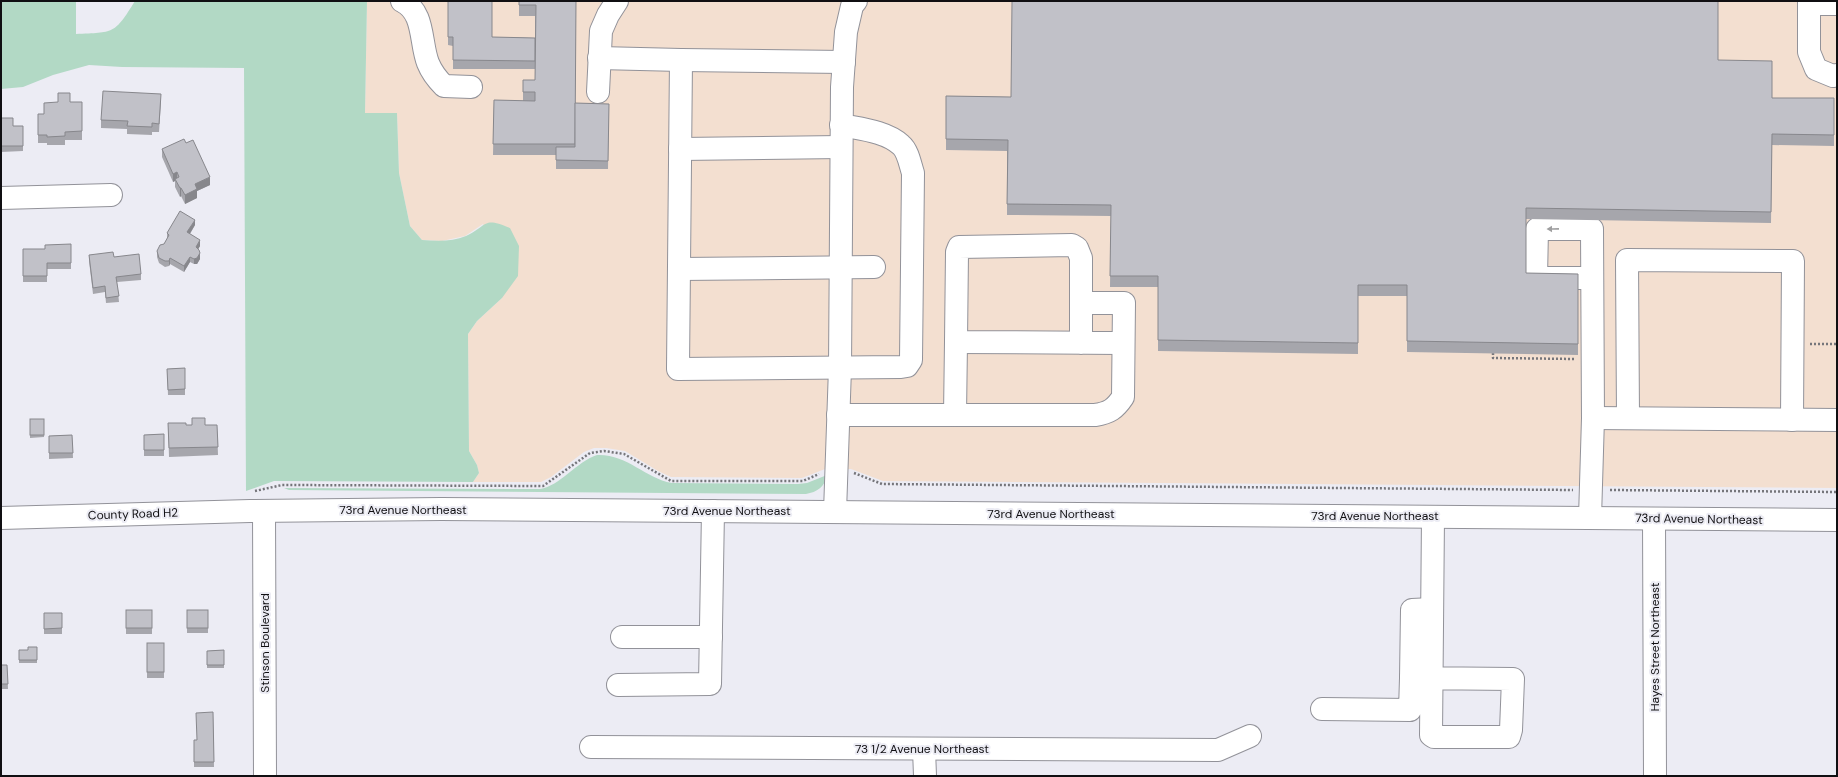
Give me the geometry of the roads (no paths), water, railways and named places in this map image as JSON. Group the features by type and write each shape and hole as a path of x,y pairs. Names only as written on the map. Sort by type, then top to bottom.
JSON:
{"street":[{"path":"402,1 414,11 418,18 428,62 434,75 444,86 471,87"},
{"path":"598,92 601,31 608,15 618,1"},
{"path":"1837,4 1809,2 1809,52 1816,69 1833,76 1837,75"},
{"path":"835,512 840,368 841,125 846,32 850,3"},
{"path":"599,58 844,62"},
{"path":"681,60 678,369 907,366 911,360 913,174 909,158 902,145 888,136 841,125"},
{"path":"680,149 841,147"},
{"path":"1,198 110,196"},
{"path":"1590,518 1593,418 1592,229 1537,229 1536,278 1592,278"},
{"path":"955,415 957,252 959,247 1072,245 1077,248 1081,258 1081,343"},
{"path":"1628,418 1627,260 1793,261 1792,420"},
{"path":"679,269 874,267"},
{"path":"838,415 1095,415 1107,413 1116,407 1123,397 1124,303 1082,303"},
{"path":"956,342 1123,343"},
{"path":"1593,418 1837,420"},
{"name":"73rd Avenue Northeast","path":"257,511 441,509 1837,520"},
{"name":"County Road H2","path":"1,518 257,511"},
{"name":"Stinson Boulevard","path":"257,511 265,776"},
{"path":"618,685 710,684 713,511"},
{"path":"1322,710 1410,710 1421,678 1432,609 1433,517"},
{"name":"Hayes Street Northeast","path":"1654,519 1655,776"},
{"path":"622,637 711,637"},
{"name":"73 1/2 Avenue Northeast","path":"591,747 1218,750 1250,736"},
{"path":"924,749 925,776"}]}
